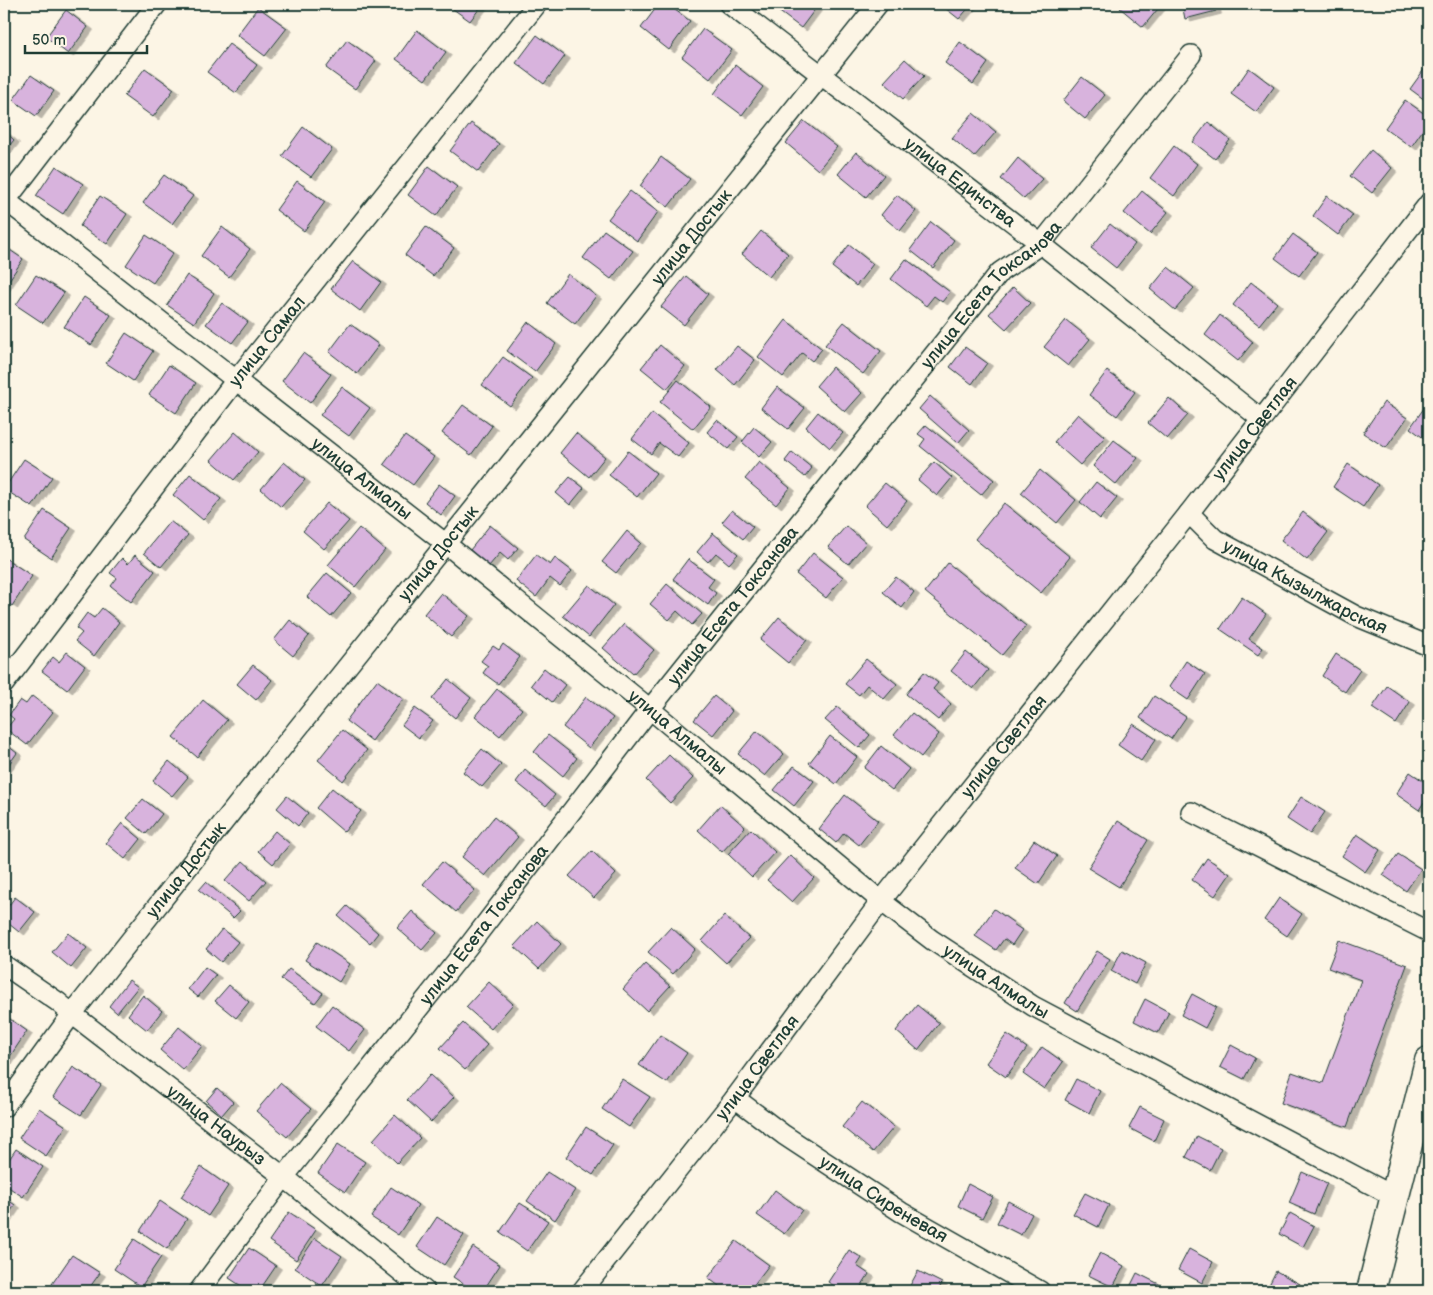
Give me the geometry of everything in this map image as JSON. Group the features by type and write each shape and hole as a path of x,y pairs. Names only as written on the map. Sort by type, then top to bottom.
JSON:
{"main road":[{"path":"1371,1291 1429,1061"}],"street":[{"path":"5,201 157,4"},
{"name":"улица Самал","path":"4,684 236,380 537,4"},
{"name":"улица Единства","path":"729,4 1041,244 1261,420"},
{"name":"улица Достык","path":"4,1107 72,1014 878,4"},
{"name":"улица Есета Токсанова","path":"199,1291 284,1177 464,952 650,709 1000,272 1041,244 1190,55"},
{"name":"улица Алмалы","path":"5,201 446,544 650,709 881,901 932,940 1032,1006 1395,1197"},
{"name":"улица Светлая","path":"582,1291 735,1098 881,901 1189,513 1429,203"},
{"name":"улица Кызылжарская","path":"1189,513 1215,538 1356,616 1429,646"},
{"path":"1192,812 1429,932"},
{"name":"улица Наурыз","path":"4,965 58,1002 284,1177 425,1291"},
{"name":"улица Сиреневая","path":"735,1098 784,1135 901,1212 1040,1291"}],"building":[{"path":"446,4 483,4 470,21"},
{"path":"659,4 667,4 690,21 669,50 641,28"},
{"path":"775,4 819,4 801,28 773,7"},
{"path":"940,4 972,4 959,19"},
{"path":"1124,4 1162,4 1143,27 1120,8"},
{"path":"1182,4 1214,4 1216,11 1185,19"},
{"path":"258,7 287,28 265,56 237,35"},
{"path":"66,10 88,27 68,54 46,37"},
{"path":"703,29 732,50 710,79 682,57"},
{"path":"417,30 446,52 425,80 396,59"},
{"path":"537,35 565,56 544,84 516,63"},
{"path":"347,40 376,61 355,89 326,68"},
{"path":"960,42 988,63 973,84 945,63"},
{"path":"229,44 257,65 236,93 207,72"},
{"path":"905,59 924,76 903,99 884,82"},
{"path":"735,65 763,87 742,115 714,94"},
{"path":"1429,65 1429,103 1410,89"},
{"path":"145,68 174,89 153,117 124,96"},
{"path":"1249,68 1274,87 1256,112 1231,94"},
{"path":"31,75 54,91 36,116 13,100"},
{"path":"1082,77 1105,95 1085,119 1063,101"},
{"path":"1405,100 1429,117 1429,121 1411,147 1385,128"},
{"path":"973,113 996,132 974,157 952,138"},
{"path":"804,121 837,147 818,170 786,143"},
{"path":"1208,122 1230,140 1215,159 1193,142"},
{"path":"471,123 499,144 478,172 450,151"},
{"path":"303,127 332,149 311,177 282,156"},
{"path":"4,131 14,140 4,152"},
{"path":"1174,146 1197,164 1174,196 1150,178"},
{"path":"1371,150 1392,168 1372,193 1350,176"},
{"path":"856,152 884,175 866,197 838,174"},
{"path":"661,157 690,179 668,207 640,186"},
{"path":"1018,158 1042,179 1024,199 1001,179"},
{"path":"56,166 83,184 63,214 36,196"},
{"path":"429,166 457,187 436,216 408,195"},
{"path":"164,175 193,196 172,224 143,203"},
{"path":"297,181 325,202 304,231 276,210"},
{"path":"630,191 658,212 637,241 608,219"},
{"path":"1142,191 1168,212 1150,234 1124,213"},
{"path":"897,195 916,211 900,231 881,215"},
{"path":"100,196 127,214 107,244 80,226"},
{"path":"1327,196 1353,215 1338,235 1313,216"},
{"path":"931,222 954,240 933,268 910,250"},
{"path":"1110,224 1135,244 1116,268 1091,248"},
{"path":"222,227 250,249 229,277 201,256"},
{"path":"426,227 454,248 433,276 405,255"},
{"path":"604,230 633,251 611,279 583,258"},
{"path":"761,231 788,254 769,277 742,254"},
{"path":"1293,234 1317,252 1299,276 1275,258"},
{"path":"146,235 173,253 153,283 126,265"},
{"path":"849,245 873,264 856,286 832,267"},
{"path":"4,246 23,259 4,288"},
{"path":"906,259 950,292 942,302 934,296 926,306 891,279"},
{"path":"353,261 381,282 360,311 331,289"},
{"path":"1168,267 1194,288 1175,310 1150,289"},
{"path":"568,274 596,296 575,324 547,303"},
{"path":"36,275 64,293 43,323 16,305"},
{"path":"187,275 214,293 194,323 167,305"},
{"path":"686,276 708,294 684,325 661,307"},
{"path":"1251,282 1277,303 1259,325 1233,305"},
{"path":"1013,287 1030,303 1006,329 989,314"},
{"path":"84,297 111,315 91,345 64,327"},
{"path":"222,303 248,322 232,343 206,324"},
{"path":"1220,315 1253,342 1238,361 1205,335"},
{"path":"786,320 822,349 812,361 802,353 783,377 758,357"},
{"path":"1066,320 1090,339 1068,366 1044,347"},
{"path":"528,322 556,344 535,372 507,351"},
{"path":"844,322 881,351 863,374 825,345"},
{"path":"350,324 379,345 357,374 329,352"},
{"path":"126,333 153,351 133,381 106,363"},
{"path":"660,345 685,366 667,389 641,368"},
{"path":"737,346 755,360 735,385 717,370"},
{"path":"965,347 987,363 972,384 950,367"},
{"path":"303,353 331,374 310,403 282,381"},
{"path":"503,357 532,378 510,406 482,385"},
{"path":"169,365 196,383 176,413 149,395"},
{"path":"832,367 862,393 845,412 816,386"},
{"path":"1107,371 1135,392 1117,416 1089,395"},
{"path":"678,380 711,407 693,429 660,402"},
{"path":"342,387 370,408 349,436 320,415"},
{"path":"777,387 805,408 788,429 761,408"},
{"path":"930,396 969,430 958,443 919,409"},
{"path":"1169,398 1188,415 1167,439 1148,423"},
{"path":"1429,401 1429,442 1410,428"},
{"path":"1384,402 1407,418 1386,448 1363,433"},
{"path":"463,405 492,426 471,455 442,433"},
{"path":"818,412 843,433 830,448 806,427"},
{"path":"652,413 689,443 678,457 659,443 651,454 632,439"},
{"path":"1078,414 1105,437 1080,465 1054,442"},
{"path":"717,420 738,437 728,449 707,432"},
{"path":"926,425 994,480 981,495 920,446 925,439 918,434"},
{"path":"754,427 772,442 759,457 742,442"},
{"path":"235,432 258,452 234,480 211,460"},
{"path":"576,433 605,457 589,477 560,453"},
{"path":"405,436 434,457 413,485 384,464"},
{"path":"1114,440 1138,458 1116,485 1093,466"},
{"path":"628,451 656,473 637,497 609,475"},
{"path":"792,452 812,468 805,477 785,461"},
{"path":"24,459 52,477 32,507 4,489"},
{"path":"284,462 305,480 281,507 261,489"},
{"path":"759,462 790,488 776,505 745,479"},
{"path":"934,462 952,478 937,496 918,480"},
{"path":"1348,464 1378,485 1363,507 1333,487"},
{"path":"1040,470 1076,500 1057,523 1021,493"},
{"path":"190,474 221,499 203,520 173,495"},
{"path":"570,477 584,488 570,505 556,493"},
{"path":"1096,482 1117,498 1100,519 1080,502"},
{"path":"885,483 907,501 887,525 865,506"},
{"path":"439,484 455,496 441,515 425,502"},
{"path":"327,503 349,521 324,549 303,531"},
{"path":"1004,503 1070,557 1041,593 975,539"},
{"path":"44,510 71,528 51,558 24,540"},
{"path":"732,510 753,527 743,539 722,522"},
{"path":"1303,512 1328,532 1307,560 1281,540"},
{"path":"170,521 188,535 161,567 144,553"},
{"path":"490,525 518,548 508,560 500,553 489,566 470,550"},
{"path":"846,526 866,543 848,564 828,547"},
{"path":"359,528 385,550 355,587 328,565"},
{"path":"627,531 641,543 616,573 602,562"},
{"path":"713,533 738,554 729,564 716,553 708,562 697,552"},
{"path":"813,553 843,577 826,598 796,574"},
{"path":"135,555 155,571 131,602 111,586 117,578 110,573 122,558 128,564"},
{"path":"536,555 550,565 555,558 572,571 560,586 550,578 536,597 516,581"},
{"path":"5,558 32,576 12,606 4,600"},
{"path":"688,559 714,579 708,587 716,593 708,605 673,579"},
{"path":"948,563 1026,626 1002,655 925,592"},
{"path":"327,573 351,593 331,617 307,597"},
{"path":"896,577 914,592 902,608 883,592"},
{"path":"667,584 702,614 692,625 677,611 669,620 650,604"},
{"path":"589,585 614,605 589,637 563,616"},
{"path":"441,593 469,616 451,637 424,614"},
{"path":"1242,597 1266,614 1249,639 1263,648 1258,655 1220,629"},
{"path":"102,608 119,622 94,656 75,641 82,633 76,628 87,613 94,618"},
{"path":"779,617 807,640 788,663 760,640"},
{"path":"290,620 309,636 293,656 274,640"},
{"path":"624,624 654,650 633,674 603,648"},
{"path":"503,644 520,657 498,684 483,673 488,666 481,661 493,646 499,650"},
{"path":"67,652 85,666 67,690 42,671 53,657 59,662"},
{"path":"966,652 988,670 973,689 951,671"},
{"path":"1336,654 1360,670 1345,692 1322,676"},
{"path":"866,659 897,684 884,699 867,685 859,695 845,684"},
{"path":"1186,661 1205,674 1188,700 1169,687"},
{"path":"253,665 272,680 256,700 237,684"},
{"path":"544,668 565,685 552,702 531,685"},
{"path":"924,672 938,683 933,689 951,704 938,720 906,694"},
{"path":"448,679 471,698 455,718 432,699"},
{"path":"377,680 403,699 372,741 346,721"},
{"path":"1387,686 1410,702 1396,724 1372,708"},
{"path":"497,689 522,709 500,736 475,716"},
{"path":"32,696 53,712 27,745 6,729 14,719 9,715 20,700 26,704"},
{"path":"714,696 732,711 713,735 694,720"},
{"path":"1154,696 1186,717 1171,739 1140,718"},
{"path":"586,697 613,718 589,748 563,727"},
{"path":"203,700 227,720 197,757 173,737"},
{"path":"837,707 870,735 859,748 825,720"},
{"path":"415,708 433,721 419,738 402,725"},
{"path":"912,713 939,734 921,757 894,735"},
{"path":"1133,724 1156,739 1141,761 1118,745"},
{"path":"342,730 367,750 343,781 318,760"},
{"path":"757,731 784,754 765,776 738,754"},
{"path":"548,735 577,758 563,776 534,752"},
{"path":"830,736 857,757 836,784 809,763"},
{"path":"4,743 17,753 4,771"},
{"path":"881,746 909,769 892,790 864,768"},
{"path":"482,749 501,765 482,787 463,772"},
{"path":"669,755 693,778 670,803 646,780"},
{"path":"169,761 188,777 172,796 153,781"},
{"path":"794,766 814,781 794,806 774,790"},
{"path":"525,770 555,795 546,806 516,782"},
{"path":"1410,772 1429,785 1429,794 1419,810 1396,794"},
{"path":"332,788 361,811 344,832 316,808"},
{"path":"845,795 878,821 859,845 844,833 836,843 819,829"},
{"path":"287,796 308,813 298,826 277,808"},
{"path":"1301,797 1325,812 1310,834 1287,819"},
{"path":"143,799 162,814 146,834 127,818"},
{"path":"720,805 745,827 722,852 698,830"},
{"path":"494,817 518,837 485,876 462,857"},
{"path":"1118,821 1148,840 1119,887 1088,868"},
{"path":"122,823 141,839 125,859 106,843"},
{"path":"751,829 775,852 752,877 728,854"},
{"path":"275,831 290,844 273,864 258,851"},
{"path":"1357,834 1380,850 1365,872 1342,856"},
{"path":"1034,840 1057,856 1038,884 1015,868"},
{"path":"592,851 616,874 594,898 569,876"},
{"path":"1398,854 1421,869 1406,891 1383,875"},
{"path":"790,855 814,878 792,902 767,880"},
{"path":"1207,858 1230,874 1215,896 1192,880"},
{"path":"243,861 266,881 249,901 225,881"},
{"path":"442,862 475,890 456,912 423,884"},
{"path":"206,882 240,911 233,918 199,890"},
{"path":"15,897 35,912 19,932 4,920 4,912"},
{"path":"1279,898 1302,914 1287,936 1264,920"},
{"path":"347,906 378,933 370,943 338,916"},
{"path":"994,909 1022,930 1012,945 1004,939 996,950 975,936"},
{"path":"412,911 437,933 422,950 397,928"},
{"path":"724,916 749,938 726,963 702,941"},
{"path":"537,921 561,944 539,969 514,946"},
{"path":"671,927 695,949 673,974 648,952"},
{"path":"222,929 238,942 221,962 206,949"},
{"path":"68,933 87,948 71,968 52,952"},
{"path":"1339,940 1407,965 1347,1127 1281,1103 1292,1072 1323,1083 1361,980 1328,968"},
{"path":"317,942 350,964 339,982 305,960"},
{"path":"1122,950 1146,963 1135,984 1111,971"},
{"path":"1097,951 1110,959 1077,1011 1065,1003"},
{"path":"645,964 670,986 647,1011 623,989"},
{"path":"205,967 216,975 198,997 188,989"},
{"path":"289,969 323,993 315,1003 281,979"},
{"path":"129,980 138,987 117,1013 109,1006"},
{"path":"489,982 513,1004 491,1029 466,1007"},
{"path":"229,985 249,1002 236,1018 215,1001"},
{"path":"1192,994 1216,1007 1205,1028 1181,1015"},
{"path":"143,995 162,1011 147,1030 128,1015"},
{"path":"1145,999 1169,1012 1158,1033 1134,1021"},
{"path":"332,1005 365,1030 349,1051 316,1026"},
{"path":"917,1005 939,1023 918,1050 896,1031"},
{"path":"4,1015 27,1031 7,1061 4,1058"},
{"path":"463,1023 487,1045 465,1070 440,1048"},
{"path":"179,1027 202,1046 183,1070 160,1050"},
{"path":"1007,1034 1027,1048 1006,1077 986,1063"},
{"path":"660,1035 687,1053 667,1083 639,1065"},
{"path":"1231,1045 1255,1058 1244,1079 1220,1067"},
{"path":"1042,1047 1063,1062 1044,1089 1023,1074"},
{"path":"73,1067 101,1085 81,1115 53,1097"},
{"path":"430,1075 454,1097 431,1122 407,1100"},
{"path":"622,1079 650,1097 629,1127 602,1109"},
{"path":"1076,1079 1100,1091 1089,1113 1065,1100"},
{"path":"280,1083 311,1109 287,1137 256,1111"},
{"path":"217,1088 233,1102 222,1115 206,1101"},
{"path":"862,1102 894,1127 873,1152 842,1127"},
{"path":"1140,1107 1164,1119 1154,1141 1129,1128"},
{"path":"39,1108 66,1126 46,1156 19,1138"},
{"path":"395,1115 420,1138 397,1163 373,1140"},
{"path":"586,1127 613,1145 593,1175 566,1157"},
{"path":"1197,1136 1221,1148 1210,1170 1186,1157"},
{"path":"338,1144 365,1162 345,1192 318,1173"},
{"path":"16,1149 43,1167 23,1197 4,1184 4,1167"},
{"path":"201,1167 228,1186 208,1216 181,1197"},
{"path":"547,1172 575,1190 555,1220 527,1201"},
{"path":"1302,1172 1327,1183 1314,1214 1289,1203"},
{"path":"968,1184 993,1197 982,1218 958,1206"},
{"path":"391,1187 418,1205 398,1235 371,1217"},
{"path":"775,1190 802,1210 784,1234 757,1215"},
{"path":"1085,1193 1109,1205 1098,1227 1073,1214"},
{"path":"4,1197 15,1205 4,1221"},
{"path":"160,1201 187,1219 167,1249 140,1231"},
{"path":"1008,1201 1032,1214 1021,1235 997,1223"},
{"path":"520,1203 548,1221 527,1251 500,1232"},
{"path":"289,1212 316,1230 296,1260 269,1241"},
{"path":"1290,1213 1314,1226 1303,1247 1279,1234"},
{"path":"437,1217 464,1235 444,1265 417,1247"},
{"path":"315,1238 342,1256 322,1286 295,1268"},
{"path":"134,1239 161,1257 141,1287 114,1269"},
{"path":"736,1241 769,1265 749,1291 726,1291 708,1278"},
{"path":"473,1247 500,1265 483,1291 474,1291 453,1277"},
{"path":"249,1248 276,1266 259,1291 249,1291 229,1278"},
{"path":"1189,1249 1213,1262 1202,1283 1178,1270"},
{"path":"849,1250 862,1258 857,1266 869,1274 858,1291 842,1291 828,1282"},
{"path":"1100,1253 1124,1266 1113,1287 1088,1275"},
{"path":"72,1255 100,1273 87,1291 62,1291 52,1284"},
{"path":"918,1271 942,1283 938,1291 907,1291"},
{"path":"1276,1271 1300,1284 1296,1291 1266,1291"},
{"path":"1137,1273 1161,1285 1158,1291 1128,1291"}]}
